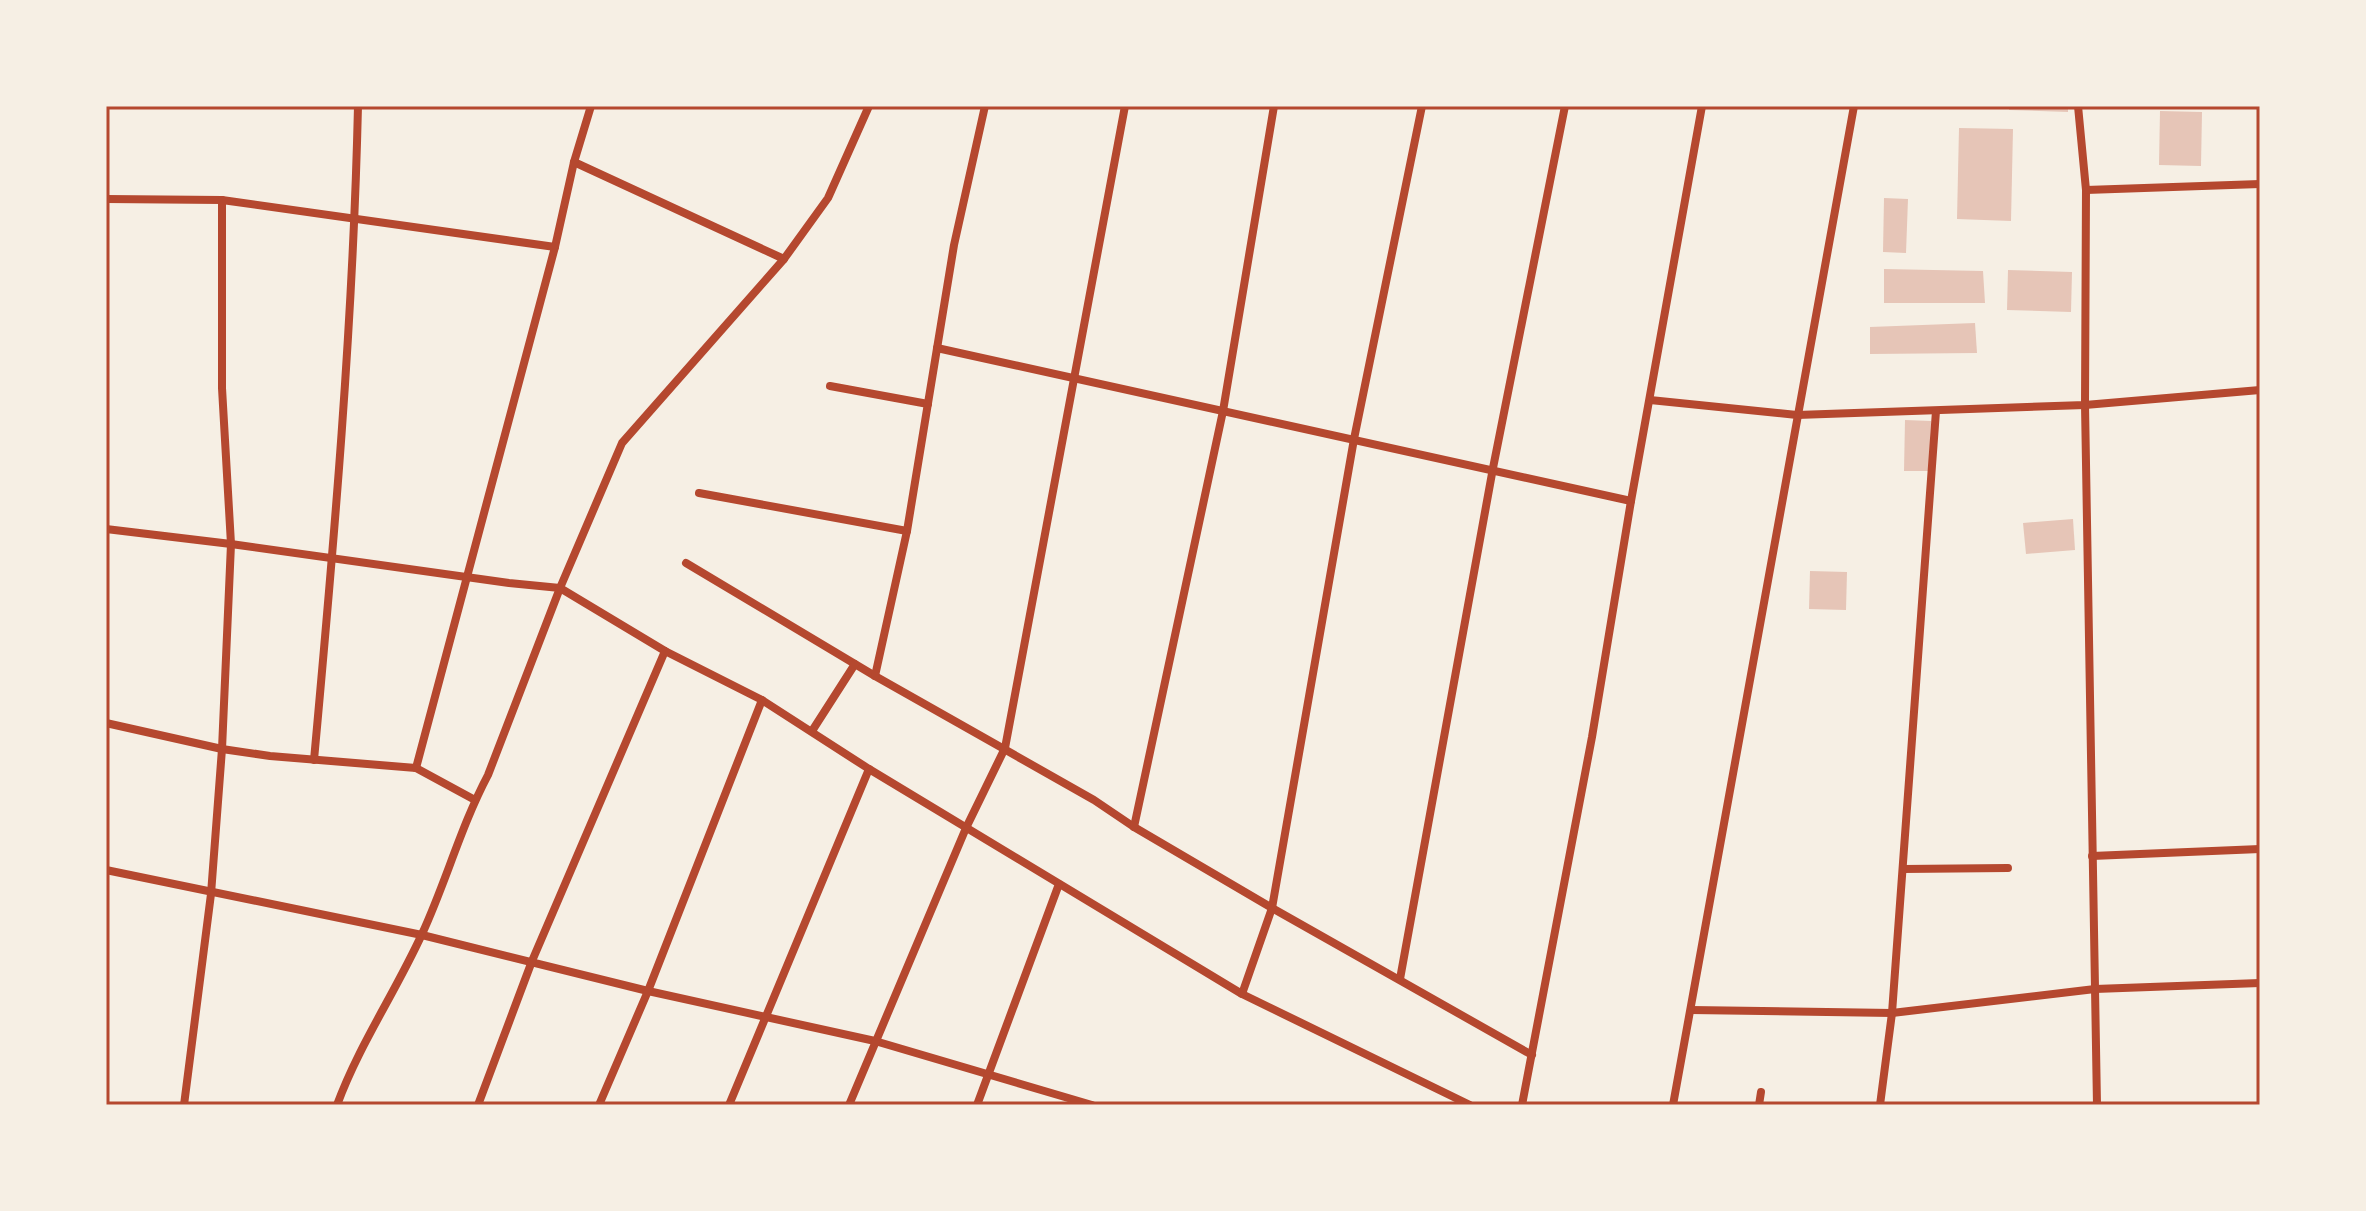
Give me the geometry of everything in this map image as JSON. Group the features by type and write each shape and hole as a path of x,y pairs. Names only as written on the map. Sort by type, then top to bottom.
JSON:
{"street":[{"path":"314,760 356,219 358,106"},
{"path":"416,768 591,106"},
{"path":"337,1105 352,1065 422,935 560,588 622,443 784,259 828,198 869,106"},
{"path":"875,676 907,531 954,245 985,106"},
{"path":"849,1105 966,828 1005,748 1125,106"},
{"path":"1134,827 1223,411 1274,106"},
{"path":"1242,994 1272,908 1354,439 1422,106"},
{"path":"1400,979 1493,468 1565,106"},
{"path":"1522,1105 1592,737 1702,106"},
{"path":"1673,1105 1854,106"},
{"path":"2078,106 2086,190 2085,405 2097,1105"},
{"path":"574,162 784,259"},
{"path":"2086,190 2260,184"},
{"path":"106,199 222,200 555,247"},
{"path":"184,1105 211,894 222,749 231,544 222,388 222,200"},
{"path":"937,348 1493,468 1631,501"},
{"path":"830,386 928,404"},
{"path":"1650,400 1797,415 2085,405 2260,390"},
{"path":"1880,1105 1892,1013 1936,411"},
{"path":"699,493 907,531"},
{"path":"106,529 560,588 665,651 762,700 869,769 1242,994 1470,1105"},
{"path":"686,563 875,676 1094,800 1272,908 1532,1055"},
{"path":"478,1105 532,961 665,651"},
{"path":"812,731 855,664"},
{"path":"599,1105 648,991 762,700"},
{"path":"106,723 222,749 416,768 475,800"},
{"path":"729,1105 869,769"},
{"path":"2092,856 2260,849"},
{"path":"1903,869 2008,868"},
{"path":"106,870 422,935 648,991 875,1041 1092,1105"},
{"path":"977,1105 1059,884"},
{"path":"1691,1010 1892,1013 2095,989 2260,983"},
{"path":"1759,1105 1761,1092"}],"building":[{"path":"2009,106 2068,106 2068,112 2009,110"},
{"path":"2160,111 2202,112 2201,166 2159,165"},
{"path":"1959,128 2013,129 2011,221 1957,219"},
{"path":"1884,198 1908,199 1906,253 1883,252"},
{"path":"1884,269 1983,271 1985,303 1884,303"},
{"path":"2008,270 2072,272 2071,312 2007,310"},
{"path":"1975,323 1977,353 1870,354 1870,327"},
{"path":"1905,420 1931,421 1929,471 1904,471"},
{"path":"2073,519 2075,550 2026,554 2023,523"},
{"path":"1810,571 1847,572 1846,610 1809,609"}]}
